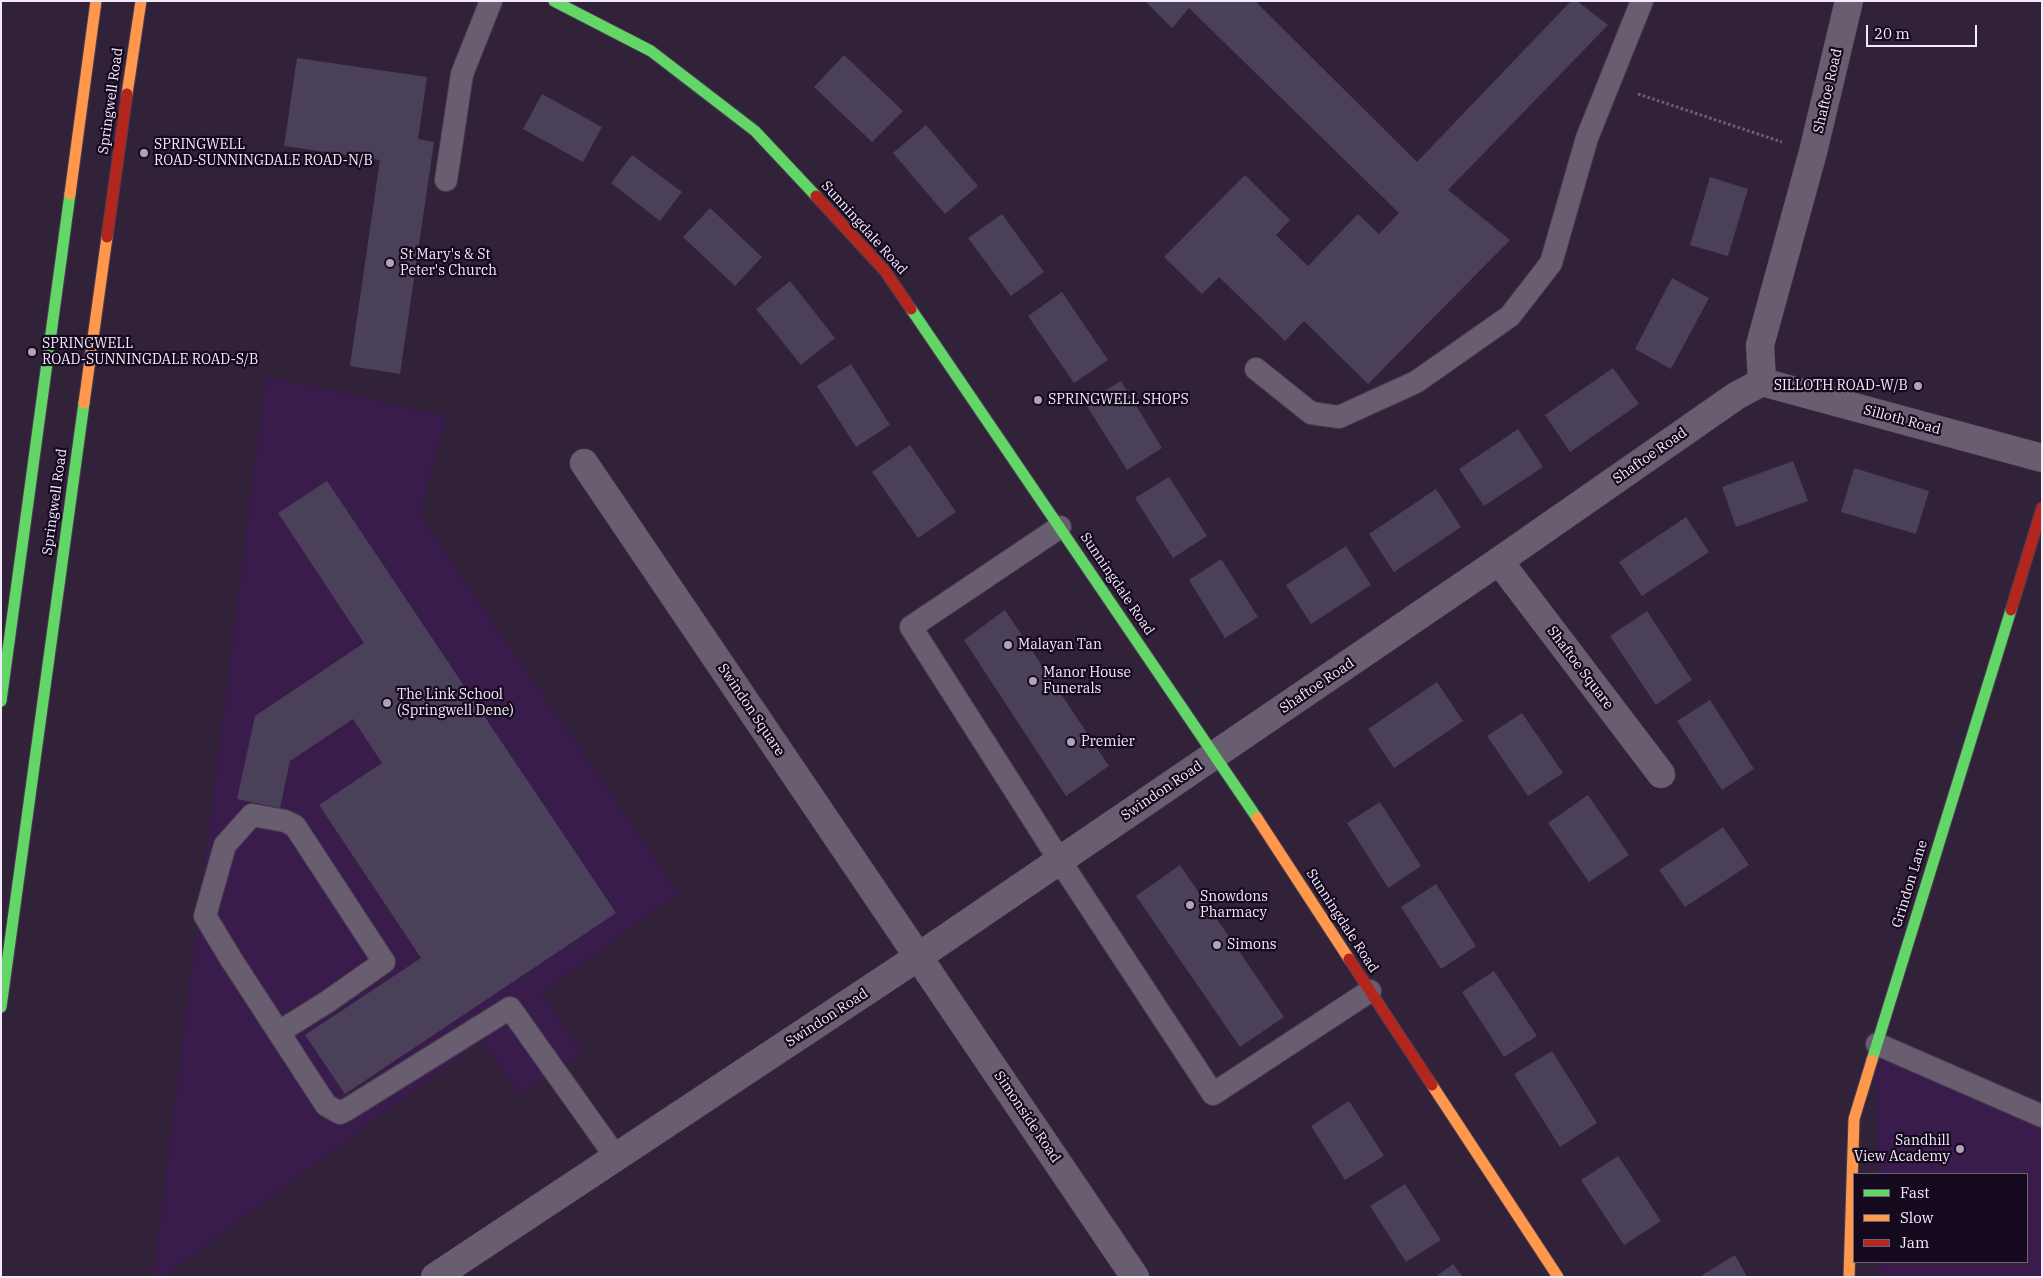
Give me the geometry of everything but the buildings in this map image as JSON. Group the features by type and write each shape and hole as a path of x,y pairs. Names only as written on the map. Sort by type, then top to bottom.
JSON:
{"street":[{"name":"Springwell Road","path":"1,701 96,1"},
{"name":"Springwell Road","path":"1,1007 141,1"},
{"name":"Sunningdale Road","path":"554,1 651,51 755,131 885,271 1216,755 1558,1277"},
{"name":"Shaftoe Road","path":"1216,755 1736,396 1762,382 1760,345 1813,152 1849,1"},
{"name":"Silloth Road","path":"1762,382 2042,458"},
{"name":"Swindon Square","path":"584,463 918,957"},
{"name":"Grindon Lane","path":"1850,1277 1854,1119 2035,551 2042,508"},
{"name":"Shaftoe Square","path":"1499,561 1661,774"},
{"name":"Swindon Road","path":"435,1277 918,957 1216,755"},
{"name":"Simonside Road","path":"918,957 1135,1277"}],"lane":[{"path":"446,180 462,74 491,1"},
{"path":"1256,369 1311,413 1338,417 1416,382 1510,316 1551,263 1587,138 1642,1"},
{"path":"1060,527 911,627 1060,861 1213,1094 1370,991"},
{"path":"279,1032 327,1002 384,962 295,826 285,820 252,815 225,845 205,916 279,1032 326,1105 340,1113 510,1008 616,1158"},
{"path":"1877,1044 2042,1116"}],"path":[{"path":"1609,84 1813,152"}],"shaded area":[{"name":"The Link School (Springwell Dene)","path":"266,376 447,416 419,514 679,893 541,994 583,1052 520,1096 482,1041 163,1277 153,1277"},
{"name":"Sandhill View Academy","path":"1875,1052 2042,1123 2042,1277 1881,1277 1881,1263 2028,1263 2028,1173 1878,1173"}],"traffic: fast":[{"path":"554,1 651,51 755,131 816,196"},
{"path":"1,701 70,194"},
{"path":"911,309 1257,818"},
{"path":"1,1007 84,403"},
{"path":"1872,1060 2011,610"}],"traffic: slow":[{"path":"70,194 96,1"},
{"path":"127,94 141,1"},
{"path":"84,403 107,237"},
{"path":"1257,818 1349,959"},
{"path":"1849,1277 1854,1119 1872,1060"},
{"path":"1432,1085 1558,1277"}],"traffic: jam":[{"path":"107,237 127,94"},
{"path":"816,196 885,271 911,309"},
{"path":"2011,610 2042,508"},
{"path":"1349,959 1432,1085"}],"place":[{"name":"SPRINGWELL ROAD-SUNNINGDALE ROAD-N/B","path":"144,153"},
{"name":"St Mary's & St Peter's Church","path":"390,263"},
{"name":"SPRINGWELL ROAD-SUNNINGDALE ROAD-S/B","path":"32,352"},
{"name":"SILLOTH ROAD-W/B","path":"1918,386"},
{"name":"SPRINGWELL SHOPS","path":"1038,400"},
{"name":"Malayan Tan","path":"1008,645"},
{"name":"Manor House Funerals","path":"1033,681"},
{"name":"The Link School (Springwell Dene)","path":"387,703"},
{"name":"Premier","path":"1071,742"},
{"name":"Snowdons Pharmacy","path":"1190,905"},
{"name":"Simons","path":"1217,945"},
{"name":"Sandhill View Academy","path":"1960,1149"}]}
